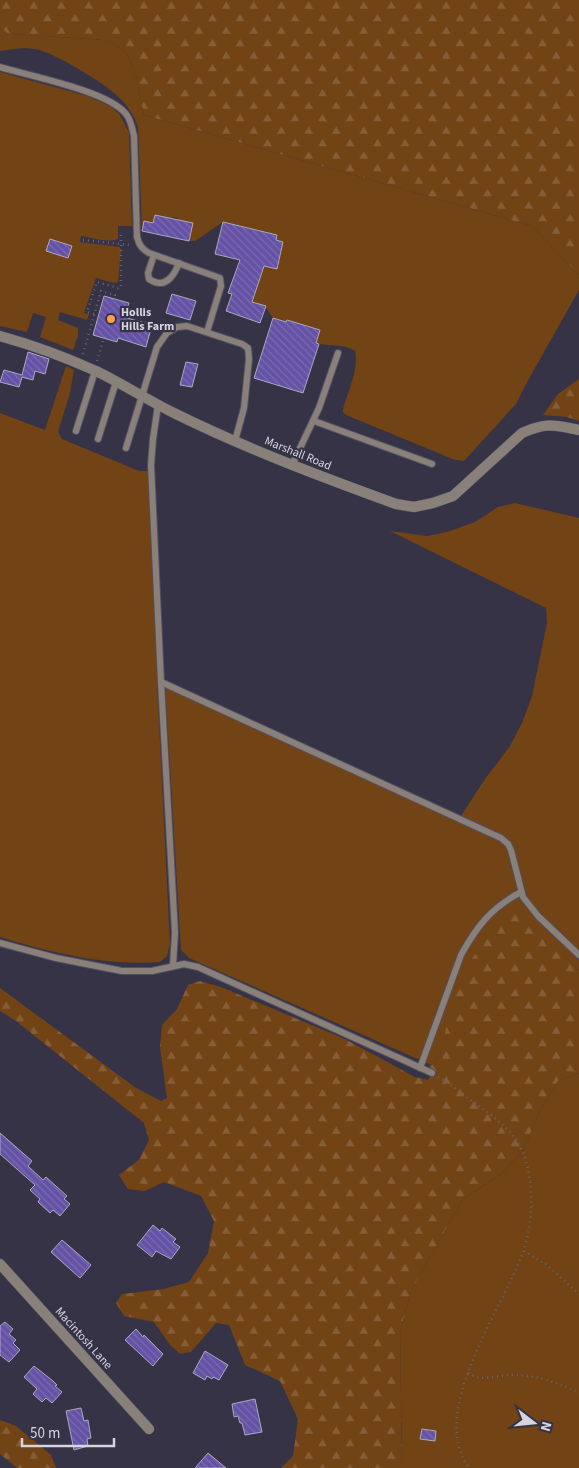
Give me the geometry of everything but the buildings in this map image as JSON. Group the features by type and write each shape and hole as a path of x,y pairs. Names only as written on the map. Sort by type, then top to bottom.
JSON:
{"street":[{"name":"Marshall Road","path":"0,336 34,346 79,364 158,405 292,465 396,504 414,506 434,503 453,496 522,433 540,426 552,424 579,430"},
{"name":"Macintosh Lane","path":"0,1264 149,1429"}],"lane":[{"path":"0,68 93,93 119,107 126,114 131,123 134,136 137,237 139,244 142,249 220,278 221,286 207,332"},
{"path":"154,254 148,273 153,282 159,283 172,278 179,263"},
{"path":"126,448 157,347 166,334 177,326 207,332 242,344 248,348 249,359 244,408 236,440"},
{"path":"292,465 314,421 338,353"},
{"path":"76,431 95,371"},
{"path":"98,439 116,382"},
{"path":"158,405 153,439 152,465 161,682 175,933 173,966"},
{"path":"314,421 432,464"},
{"path":"161,682 501,838 508,844 511,850 523,897 538,916 579,955"},
{"path":"420,1068 452,978 470,939 487,916 521,892"},
{"path":"0,942 56,958 122,971 152,971 173,966 191,965 206,970 432,1074"}],"path":[{"path":"94,314 87,312 97,282 120,287 121,234"},
{"path":"83,240 139,244"},
{"path":"79,364 101,291 115,295 114,299"},
{"path":"95,371 104,338"},
{"path":"432,1074 489,1113 503,1125 520,1146 527,1165 531,1190 530,1220 524,1251 468,1374 457,1413 456,1434 459,1449 469,1468"},
{"path":"524,1251 547,1265 579,1294"},
{"path":"468,1374 483,1379 507,1374 527,1376 558,1385 579,1394"}],"green space":[{"path":"0,0 579,0 579,275 532,226 144,115 136,75 126,52 107,40 9,34 0,28"},
{"path":"0,28 9,34 107,40 126,52 136,75 144,115 532,226 579,275 579,290 516,404 464,461 455,460 346,415 343,409 356,365 355,351 346,347 316,343 320,330 287,320 286,322 273,318 265,306 252,302 264,266 277,269 283,242 276,240 277,235 223,222 195,241 189,241 192,223 178,220 178,218 172,217 172,219 155,215 153,223 144,222 142,231 138,127 128,108 107,87 53,55 31,48 0,51"},
{"path":"0,72 87,96 112,107 120,115 129,133 132,226 118,226 118,239 105,240 81,236 80,242 119,247 121,249 118,282 114,283 96,278 84,313 89,314 87,320 60,312 58,320 78,328 78,336 73,350 40,337 46,317 33,313 27,332 0,326"},
{"path":"66,366 74,370 70,393 58,432 62,439 139,471 152,471 161,682 157,681 170,944 167,956 160,962 119,962 79,957 0,937 0,413 45,430"},
{"path":"579,379 579,421 567,417 543,415 558,394"},
{"path":"515,503 579,518 579,970 527,918 445,1036 440,1054 434,1065 189,958 181,950 165,684 461,816 485,779 510,746 522,723 532,696 547,623 546,608 390,531 427,536 447,532 475,522 498,507"},
{"path":"515,909 537,927 579,970 579,1073 558,1081 542,1107 522,1152 501,1174 462,1200 411,1291 400,1332 402,1468 281,1468 293,1456 298,1419 280,1381 245,1365 229,1325 216,1323 191,1352 180,1354 170,1345 154,1322 124,1316 116,1303 122,1294 164,1289 189,1282 208,1253 214,1221 201,1196 164,1182 145,1191 128,1189 119,1175 139,1160 149,1140 144,1123 16,1021 0,1011 0,988 136,1088 161,1101 167,1098 160,1047 162,1025 177,1009 188,985 200,981 221,987 345,1039 415,1077 428,1080 432,1073 429,1064 434,1065 440,1054 453,999 468,965 491,929"},
{"path":"579,1073 579,1468 402,1468 400,1332 411,1291 462,1200 501,1174 522,1152 542,1107 558,1081"},
{"path":"0,1420 16,1426 51,1455 56,1468 17,1468 0,1454"}],"place":[{"name":"Hollis Hills Farm","path":"111,319"}]}
